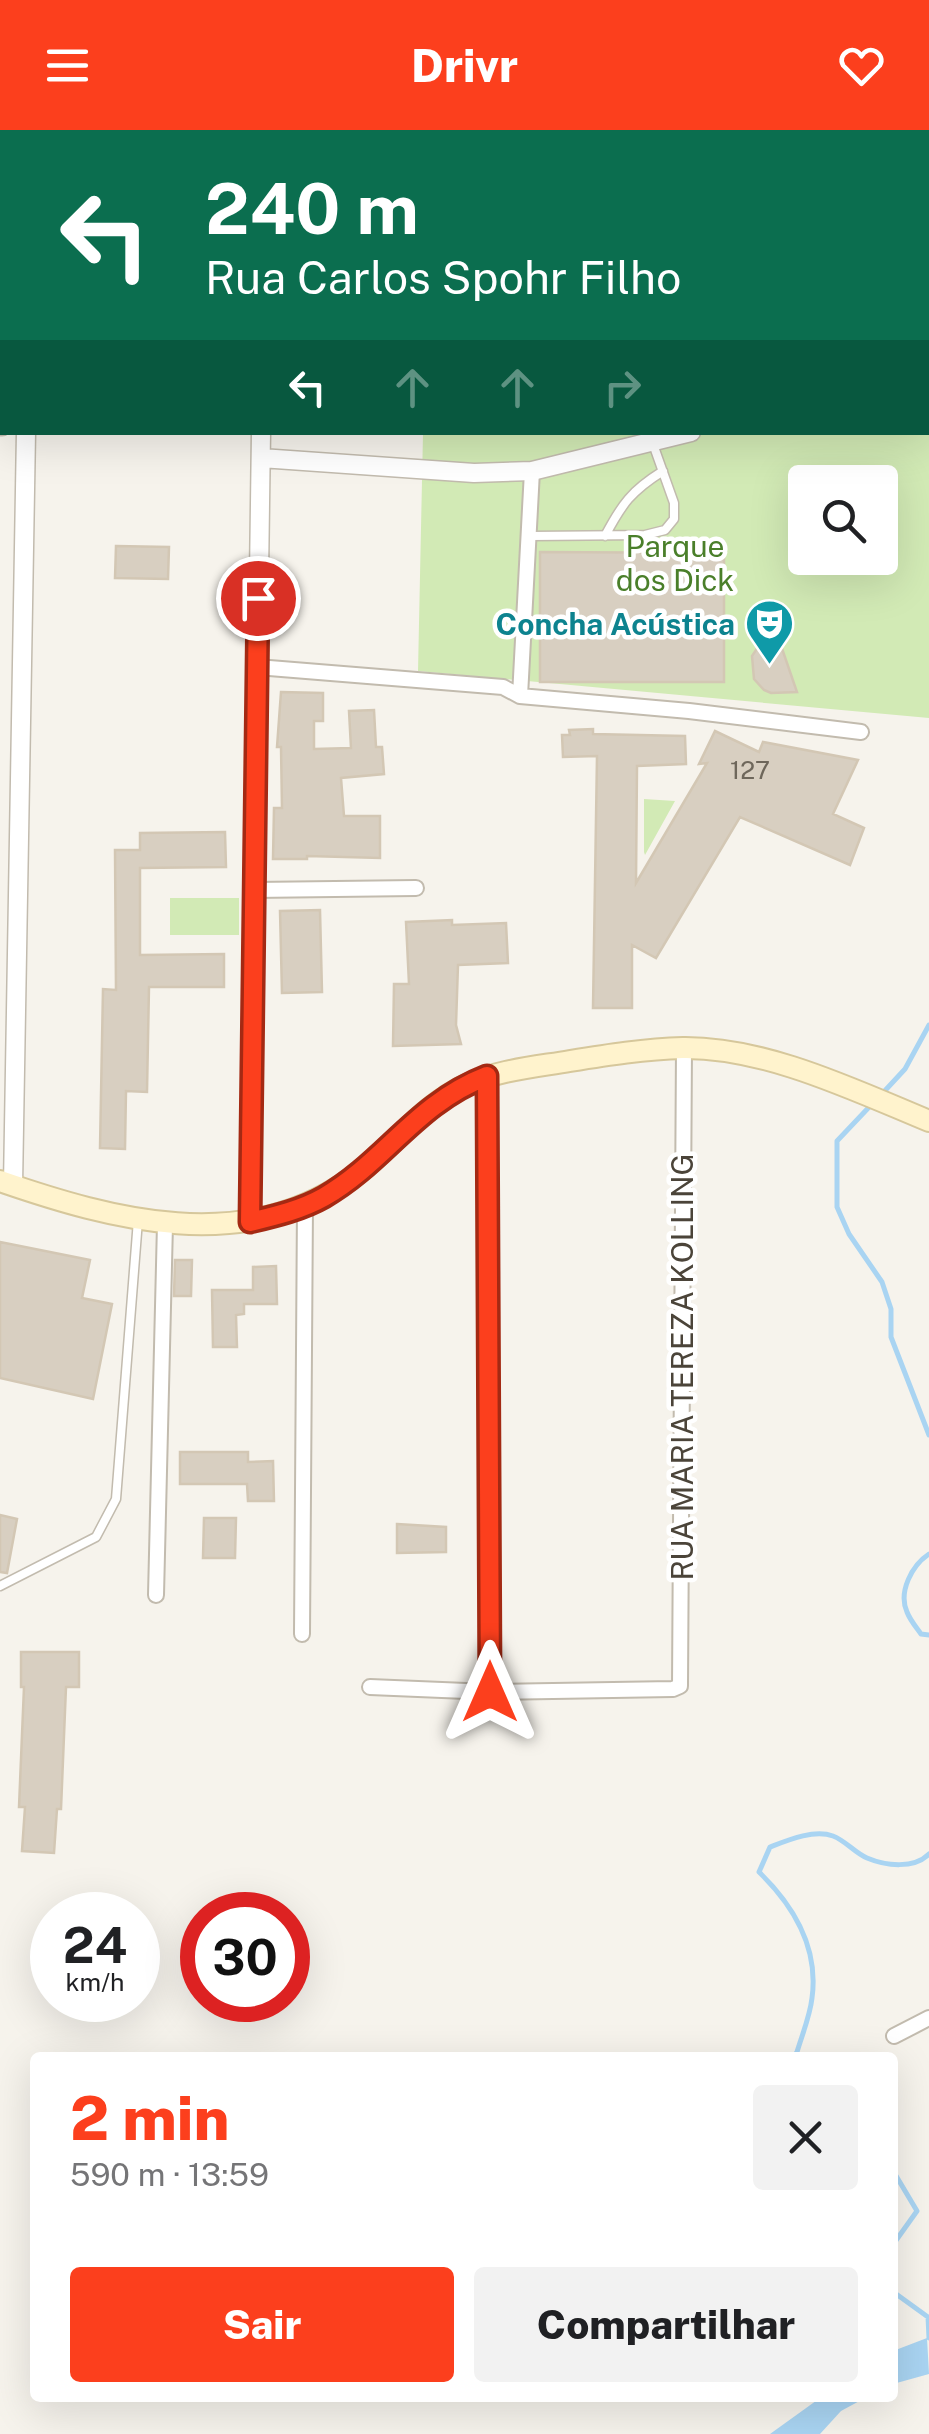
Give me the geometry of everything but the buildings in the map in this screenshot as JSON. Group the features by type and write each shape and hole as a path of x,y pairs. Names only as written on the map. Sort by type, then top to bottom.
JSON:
{"main road":[{"path":"6,1183 138,1220 165,1224 250,1222 305,1206 354,1177 415,1118 443,1097 487,1076 684,1048 716,1050 792,1068 929,1121"}],"street":[{"path":"6,1183 26,435"},
{"path":"250,1222 261,435"},
{"path":"261,458 474,473 532,471 682,435"},
{"path":"520,696 532,471"},
{"path":"257,668 504,687 520,696 861,732"},
{"path":"254,890 416,888"},
{"name":"RUA MARIA TEREZA KOLLING","path":"490,1692 680,1686 684,1048"},
{"path":"370,1687 490,1692 487,1076"},
{"path":"302,1634 305,1206"},
{"path":"156,1595 165,1224"},
{"path":"894,2036 929,2018"}],"lane":[{"path":"531,536 644,535 664,530 674,518 674,503 652,444"},
{"path":"605,536 622,503 662,471"},
{"path":"0,1586 96,1537 116,1499 138,1220"}],"green space":[{"name":"Parque dos Dick","path":"423,435 929,435 929,718 418,671"},
{"path":"644,799 675,801 645,855 644,852"},
{"path":"170,898 239,898 239,935 170,935"}],"water":[{"path":"927,2338 929,2374 898,2383 898,2349"},
{"path":"814,2402 858,2402 841,2411 820,2434 770,2434"}],"waterway":[{"path":"880,1096 905,1069 929,1025"},
{"path":"872,1104 837,1141 837,1207 849,1234 882,1282 891,1309 891,1337 929,1435"},
{"path":"929,1554 912,1572 904,1596 911,1621 921,1634 929,1635"},
{"path":"797,2052 811,2005 812,1962 793,1913 759,1872 770,1847 818,1834 833,1836 863,1856 883,1863 908,1864 929,1854"},
{"path":"898,2179 917,2211 898,2238"},
{"path":"898,2295 928,2317 929,2338"}],"place":[{"name":"Concha Acústica","path":"770,666"}],"route":[{"path":"258,598 250,1222 323,1198 354,1177 415,1118 443,1097 487,1076 490,1692"}]}
